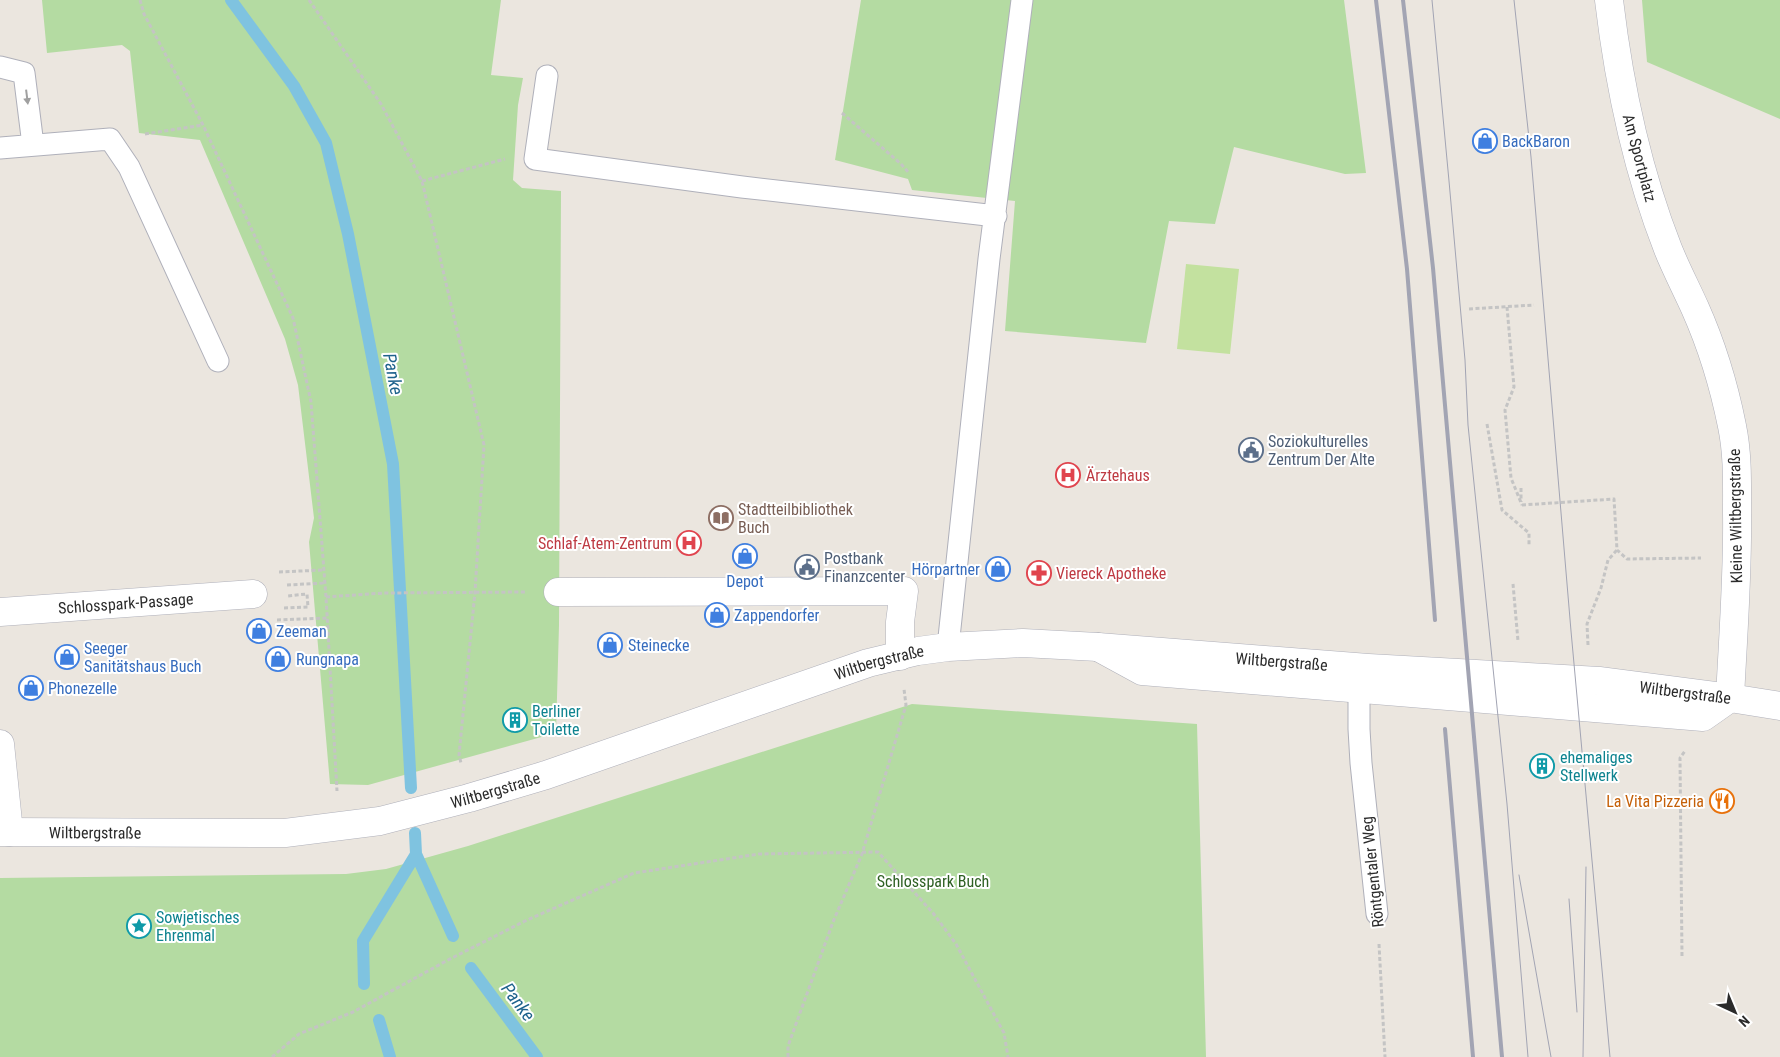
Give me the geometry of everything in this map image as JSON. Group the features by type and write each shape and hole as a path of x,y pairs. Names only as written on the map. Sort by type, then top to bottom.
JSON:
{"street":[{"name":"Am Sportplatz","path":"1610,0 1616,55 1634,141 1648,193 1669,251 1696,310"},
{"name":"Kleine Wiltbergstraße","path":"1696,310 1722,379 1733,428 1737,472 1738,558 1730,698"},
{"path":"558,592 904,591 900,622 900,656"},
{"name":"Schlosspark-Passage","path":"0,612 253,594"},
{"name":"Wiltbergstraße","path":"4,832 285,834 380,821 469,798 546,775 868,663 918,651 948,647 1023,644 1098,647 1301,664 1599,681 1780,706"},
{"path":"1098,647 1142,671 1703,717 1730,698"},
{"path":"0,744 4,832"}],"lane":[{"path":"948,647 989,259 996,216 1010,82 1022,0"},
{"path":"0,67 24,73 33,145"},
{"path":"546,76 535,159 742,187 996,216"},
{"path":"0,148 110,139 129,167 218,361"},
{"name":"Röntgentaler Weg","path":"1359,688 1361,763 1377,914"}],"path":[{"path":"140,0 144,14 203,126 293,318 311,402 326,597 337,793 346,826"},
{"path":"309,0 380,104 422,181 484,445 475,592 459,755 469,798"},
{"path":"842,113 902,164 936,209"},
{"path":"110,139 203,126"},
{"path":"422,181 537,150"},
{"path":"1469,309 1534,305"},
{"path":"1507,307 1514,387 1505,410 1511,478 1522,505"},
{"path":"1487,424 1502,510 1529,533 1529,546"},
{"path":"1521,488 1522,505"},
{"path":"1522,505 1614,499 1617,550 1627,559 1738,558"},
{"path":"1588,645 1587,624 1601,588 1608,560 1617,550"},
{"path":"278,572 323,570"},
{"path":"1513,584 1518,642"},
{"path":"326,597 354,594 558,592"},
{"path":"272,621 327,618"},
{"path":"788,1057 788,1046 834,922 862,854 906,705 900,656"},
{"path":"1680,758 1682,956"},
{"path":"272,1057 299,1034 353,1012 525,920 634,873 759,854 862,854 878,852 933,913 956,944 1004,1033 1008,1057"},
{"name":"Röntgentaler Weg","path":"1377,914 1385,1057"}],"green space":[{"path":"42,0 501,0 491,75 523,78 518,105 513,180 522,188 561,191 559,625 556,733 368,785 330,784 309,542 314,518 298,385 285,339 200,140 139,133 130,51 122,45 47,53"},
{"path":"861,0 1344,0 1366,173 1345,174 1234,147 1215,224 1169,221 1146,343 1005,331 1015,201 912,190 908,179 835,160"},
{"path":"1642,0 1780,0 1780,119 1647,62"},
{"path":"1186,264 1239,269 1230,354 1177,349"},
{"name":"Schlosspark Buch","path":"912,704 1197,724 1206,1057 0,1057 0,878 346,874 386,869 468,846"}],"waterway":[{"name":"Panke","path":"231,0 294,86 326,143 348,234 393,464 411,788"},
{"name":"Panke","path":"415,833 416,854 453,936"},
{"path":"364,984 363,941 416,854"},
{"name":"Panke","path":"471,968 537,1057"},
{"path":"379,1020 390,1057"}],"tram line":[{"path":"1432,0 1465,360 1468,425 1507,804 1528,1057"},
{"path":"1514,0 1531,157 1571,631 1610,1057"},
{"path":"1583,1057 1586,867"},
{"path":"1519,875 1551,1057"},
{"path":"1569,899 1577,1012"}],"railway":[{"path":"1376,0 1407,269 1435,620"},
{"path":"1403,0 1433,268 1502,1057"},
{"path":"1445,729 1473,1057"}],"place":[{"name":"BackBaron","path":"1485,141"},
{"name":"Soziokulturelles Zentrum Der Alte","path":"1251,450"},
{"name":"Ärztehaus","path":"1068,475"},
{"name":"Stadtteilbibliothek Buch","path":"721,518"},
{"name":"Schlaf-Atem-Zentrum","path":"689,543"},
{"name":"Depot","path":"745,556"},
{"name":"Postbank Finanzcenter","path":"807,567"},
{"name":"Hörpartner","path":"998,569"},
{"name":"Viereck Apotheke","path":"1039,573"},
{"name":"Zappendorfer","path":"717,615"},
{"name":"Zeeman","path":"259,631"},
{"name":"Steinecke","path":"610,645"},
{"name":"Seeger Sanitätshaus Buch","path":"67,657"},
{"name":"Rungnapa","path":"278,659"},
{"name":"Phonezelle","path":"31,688"},
{"name":"Berliner Toilette","path":"515,720"},
{"name":"ehemaliges Stellwerk","path":"1542,766"},
{"name":"La Vita Pizzeria","path":"1722,801"},
{"name":"Sowjetisches Ehrenmal","path":"139,926"}]}
